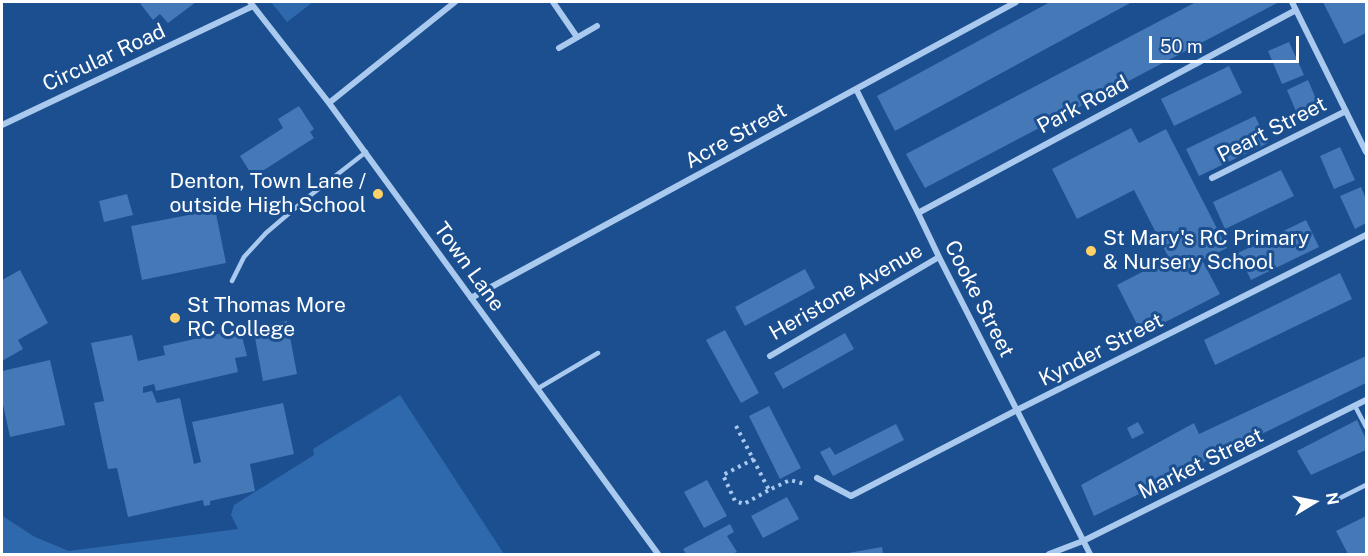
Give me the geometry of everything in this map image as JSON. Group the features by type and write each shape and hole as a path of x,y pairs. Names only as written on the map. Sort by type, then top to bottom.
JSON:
{"street":[{"path":"329,103 455,2"},
{"path":"553,2 577,37"},
{"name":"Acre Street","path":"471,298 1013,2"},
{"path":"1292,2 1366,152"},
{"name":"Town Lane","path":"252,4 366,152 658,555"},
{"name":"Circular Road","path":"2,125 252,4"},
{"name":"Park Road","path":"918,213 1296,10"},
{"path":"559,48 597,26"},
{"name":"Cooke Street","path":"856,89 1090,555"},
{"name":"Peart Street","path":"1212,178 1346,111"},
{"name":"Kynder Street","path":"817,478 851,496 1366,235"},
{"name":"Heristone Avenue","path":"770,356 939,257"},
{"name":"Market Street","path":"1049,555 1083,541 1366,400"}],"lane":[{"path":"232,281 244,257 266,233 366,152"},
{"path":"537,389 598,353"},
{"path":"1355,406 1366,428"},
{"path":"1340,498 1366,485"}],"path":[{"path":"736,426 770,490"},
{"path":"754,459 723,475 735,501 744,504 790,480 806,484 817,478"}],"shaded area":[{"path":"271,2 313,2 287,22"},
{"path":"400,395 504,554 2,554 2,513 4,517 35,537 69,551 238,529 231,515 234,505 314,455 313,449"}],"building":[{"path":"139,2 196,2 168,23 160,14 153,20"},
{"path":"1050,2 1132,2 895,131 877,96"},
{"path":"1196,2 1279,2 925,188 906,154"},
{"path":"1323,2 1366,2 1366,33 1344,44"},
{"path":"1289,42 1304,75 1282,84 1268,51"},
{"path":"1229,66 1242,93 1174,126 1161,99"},
{"path":"1308,80 1322,113 1301,123 1287,90"},
{"path":"299,106 314,129 310,132 314,138 253,177 240,156 283,128 278,119"},
{"path":"1255,116 1268,143 1199,176 1186,149"},
{"path":"1131,128 1139,143 1166,129 1227,248 1202,260 1220,294 1142,334 1117,285 1169,258 1134,190 1077,219 1052,169"},
{"path":"1340,147 1355,180 1334,189 1320,156"},
{"path":"1281,170 1294,196 1225,229 1213,202"},
{"path":"1361,187 1366,199 1366,223 1355,229 1340,196"},
{"path":"127,194 133,215 104,222 99,201"},
{"path":"213,199 226,263 142,280 131,226 194,214 192,203"},
{"path":"1306,220 1319,247 1251,280 1238,253"},
{"path":"805,269 815,288 745,326 735,307"},
{"path":"20,270 48,323 18,340 23,349 2,361 2,280"},
{"path":"1340,273 1352,299 1215,365 1204,340"},
{"path":"287,321 297,374 263,381 253,327"},
{"path":"240,329 247,356 235,358 238,372 156,391 154,384 143,387 143,393 152,391 157,403 180,398 194,464 201,462 192,422 283,403 294,454 250,464 255,491 210,501 210,505 204,506 203,500 128,517 117,468 108,469 94,403 104,401 91,343 132,335 138,361 165,355 163,346"},
{"path":"725,330 759,393 741,403 706,340"},
{"path":"845,333 854,349 783,389 774,373"},
{"path":"1366,356 1366,383 1094,516 1081,485 1194,423 1199,434"},
{"path":"50,360 65,425 10,437 2,400 2,371"},
{"path":"769,406 801,468 780,479 749,416"},
{"path":"1357,420 1366,439 1366,450 1311,475 1297,451"},
{"path":"1138,422 1144,433 1132,439 1127,428"},
{"path":"896,424 904,440 833,476 820,452 830,447 835,455"},
{"path":"707,480 727,516 704,528 684,492"},
{"path":"787,497 799,519 763,538 751,516"},
{"path":"1366,516 1366,554 1348,554 1336,531"},
{"path":"730,524 734,532 727,536 737,552 732,554 686,554 683,549"},
{"path":"882,547 883,554 848,554 848,553"}],"place":[{"name":"Denton, Town Lane / outside High School","path":"378,194"},
{"name":"St Mary's RC Primary & Nursery School","path":"1091,251"},
{"name":"St Thomas More RC College","path":"175,318"}]}
